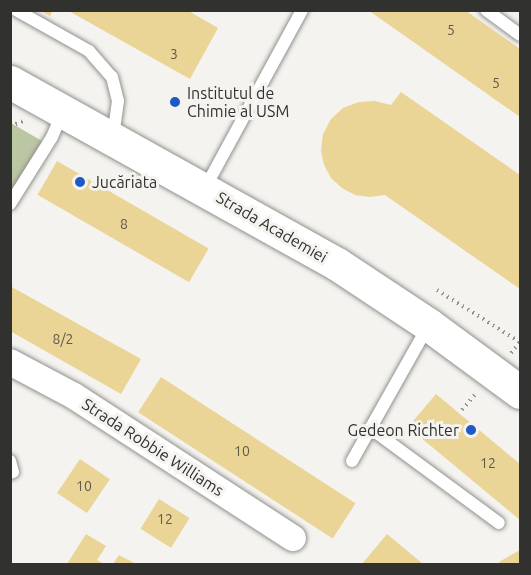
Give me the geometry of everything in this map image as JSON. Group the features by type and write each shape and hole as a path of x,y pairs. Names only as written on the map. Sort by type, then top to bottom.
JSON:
{"street":[{"name":"Strada Academiei","path":"10,82 205,188 337,264 429,325 520,392"},
{"name":"Strada Robbie Williams","path":"10,362 74,396 293,538"}],"lane":[{"path":"16,10 89,51 111,77 118,101 113,140"},
{"path":"205,188 302,10"},
{"path":"486,10 520,35"},
{"path":"10,204 52,137 62,112"},
{"path":"352,461 429,325"},
{"path":"370,428 500,523"},
{"path":"10,461 13,472 10,473"}],"path":[{"path":"10,126 27,120"},
{"path":"437,290 520,342"}],"green space":[{"path":"11,123 42,141 11,203"}],"building":[{"path":"39,10 53,10 50,16"},
{"path":"67,10 187,10 218,28 190,79"},
{"path":"368,10 465,10 520,49 520,117"},
{"path":"401,92 520,175 520,289 385,195 370,197 355,195 342,188 331,178 324,165 321,151 323,134 331,119 343,108 359,102 375,101 391,105"},
{"path":"57,161 209,248 189,282 38,195"},
{"path":"10,286 141,359 121,394 10,331"},
{"path":"161,377 356,503 333,539 138,412"},
{"path":"436,394 520,464 520,520 408,427"},
{"path":"80,459 110,479 87,513 57,493"},
{"path":"159,499 190,518 171,548 140,529"},
{"path":"86,534 106,546 97,560 104,564 67,564"},
{"path":"387,534 423,564 362,564"},
{"path":"520,550 520,564 501,564 499,562"},
{"path":"119,555 136,564 113,564"}],"place":[{"name":"Institutul de Chimie al USM","path":"175,102"},
{"name":"Jucăriata","path":"80,182"},
{"name":"Gedeon Richter","path":"471,430"}]}
